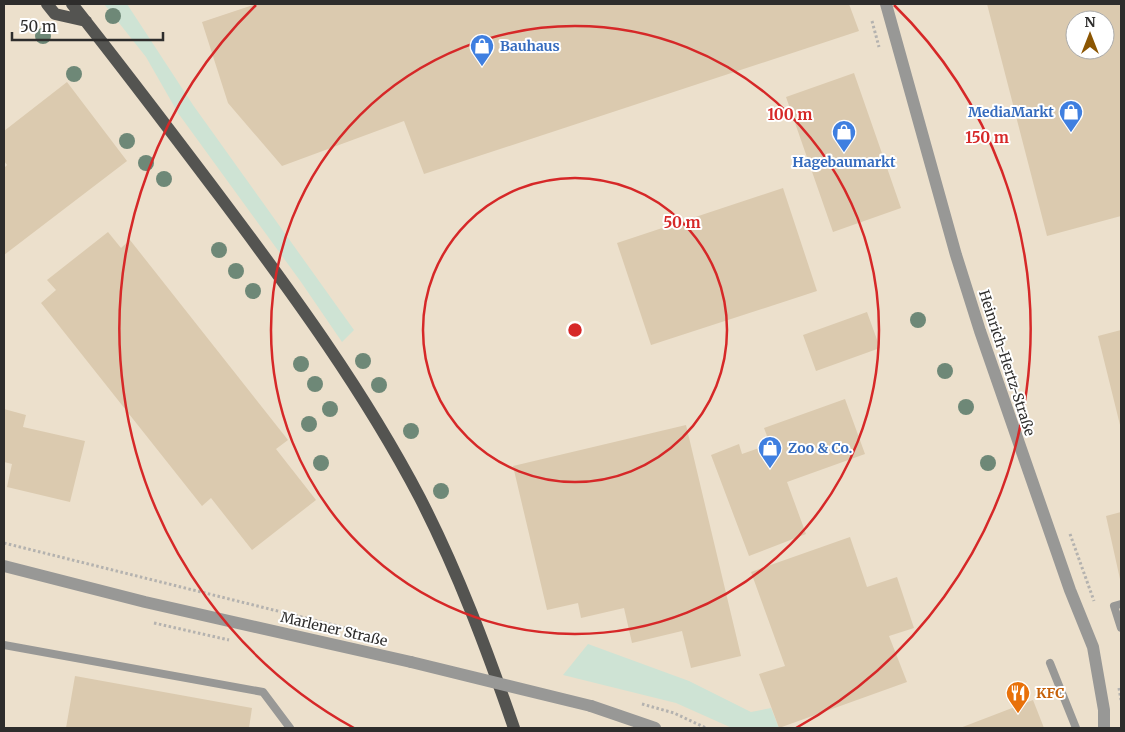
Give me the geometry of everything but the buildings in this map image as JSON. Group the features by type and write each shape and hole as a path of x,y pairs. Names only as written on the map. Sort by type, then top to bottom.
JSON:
{"main road":[{"path":"47,4 55,14 86,21"},
{"path":"72,4 295,298 342,364 381,428 420,499 454,571 486,649 514,728"}],"street":[{"name":"Heinrich-Hertz-Straße","path":"886,4 956,255 980,331 1067,581 1093,647 1104,710 1104,728"},
{"name":"Marlener Straße","path":"4,566 145,602 412,662 591,706 655,728"}],"lane":[{"path":"1121,604 1114,606 1121,628"},
{"path":"4,646 263,692 290,728"},
{"path":"1050,662 1076,728"}],"path":[{"path":"1067,527 1096,607"},
{"path":"4,542 360,632"},
{"path":"1118,683 1121,700"}],"shaded area":[{"path":"4,4 1121,4 1121,728 4,728"}],"green space":[{"path":"104,4 127,4 193,105 354,330 342,342 301,282 178,113 146,57"},
{"path":"588,644 689,681 751,712 771,708 779,728 732,728 676,703 563,675"}],"place":[{"name":"Bauhaus","path":"482,67"},
{"name":"MediaMarkt","path":"1071,133"},
{"name":"Hagebaumarkt","path":"844,153"},
{"name":"Zoo & Co.","path":"770,469"},
{"name":"KFC","path":"1018,714"}]}
